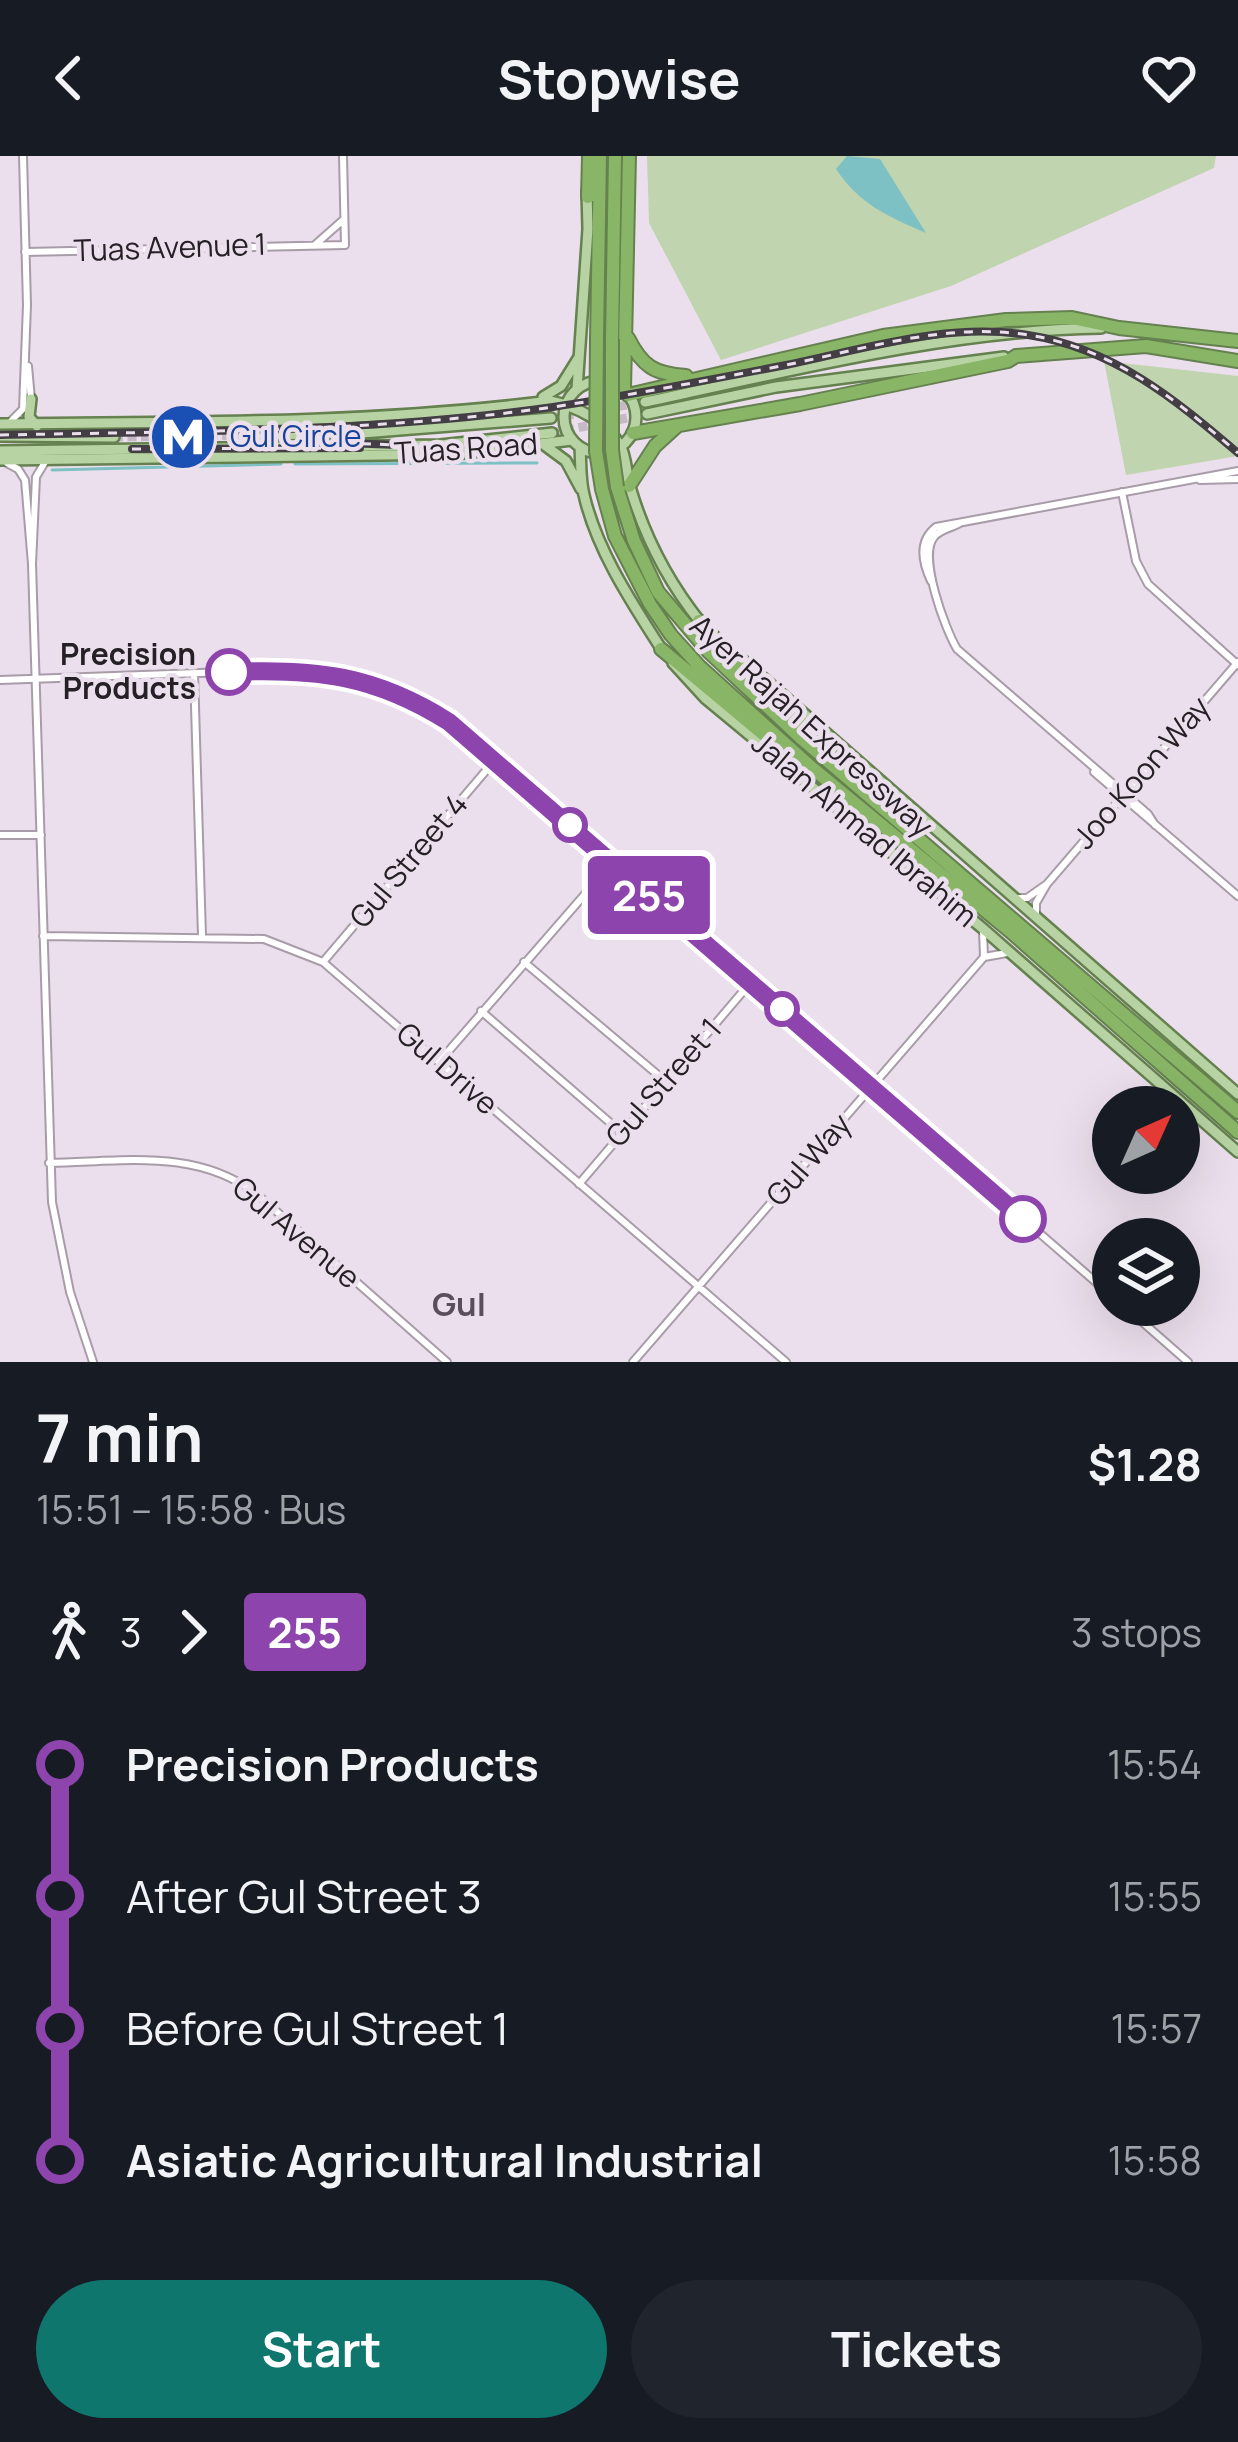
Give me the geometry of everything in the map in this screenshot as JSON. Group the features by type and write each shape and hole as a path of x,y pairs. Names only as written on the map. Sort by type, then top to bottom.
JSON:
{"highway":[{"path":"585,156 588,197"},
{"name":"Ayer Rajah Expressway","path":"600,156 604,339"},
{"name":"Ayer Rajah Expressway","path":"615,156 596,451 616,487 658,592 755,697 1238,1112"},
{"path":"629,156 626,392 883,336 953,326 1072,318 1238,341"},
{"path":"627,335 647,367 660,374 699,378"},
{"path":"633,433 800,404 1016,356 1146,346 1238,361"},
{"path":"616,487 665,434 683,422"},
{"name":"Ayer Rajah Expressway","path":"616,487 615,536 650,604 700,667 1238,1132"},
{"path":"699,621 742,668 947,861"},
{"path":"661,649 770,741 812,767"}],"main road":[{"path":"577,389 601,381 626,392 636,413 633,433 622,447 606,428 566,404 577,389 582,353 588,197"},
{"path":"1016,356 646,408 898,352 1062,329 1120,328"},
{"path":"515,405 551,394 582,353"},
{"path":"577,389 582,400 633,433"},
{"path":"31,399 36,415 55,423"},
{"path":"31,399 28,417 33,423 76,437"},
{"name":"Tuas Road","path":"1,424 318,417 550,401 566,404"},
{"name":"Jalan Ahmad Ibrahim","path":"566,404 565,426 576,443 583,494 619,580 661,649 705,698 981,927 1238,1152"},
{"name":"Tuas Road","path":"260,435 362,433 551,418"},
{"name":"Tuas Road","path":"0,451 440,445 552,433"},
{"path":"0,436 114,437"},
{"name":"Tuas Road","path":"0,461 423,455 576,443 599,454 622,447"},
{"path":"543,444 566,461 583,494"},
{"name":"Jalan Ahmad Ibrahim","path":"622,447 616,487 699,621 1238,1094"},
{"path":"583,494 604,472 621,478 616,487"}],"street":[{"path":"1,424 21,414 27,363 23,156"},
{"path":"315,245 345,245 343,156"},
{"path":"315,245 344,219"},
{"name":"Tuas Avenue 1","path":"25,252 315,245"},
{"path":"27,363 31,399"},
{"path":"32,564 36,474 54,458"},
{"path":"0,461 15,467 25,480 32,564 49,1163 62,1258 93,1362"},
{"path":"1238,475 1190,479 936,527 923,542 940,618 964,658 1238,896"},
{"path":"1122,492 1136,561 1148,584 1238,664"},
{"name":"Joo Koon Way","path":"1046,884 1238,664"},
{"path":"0,680 305,670 358,680 425,707 495,760 1092,1279"},
{"path":"194,673 202,936"},
{"name":"Gul Street 4","path":"323,962 495,760"},
{"path":"0,835 41,835"},
{"path":"439,1062 612,863"},
{"path":"1009,896 1027,898 1046,884"},
{"path":"1041,924 1035,909 1046,884"},
{"path":"981,927 984,957 1000,952 1013,955"},
{"name":"Gul Drive","path":"43,936 264,939 323,962 787,1362"},
{"name":"Gul Way","path":"633,1362 984,957"},
{"path":"524,962 665,1081"},
{"name":"Gul Street 1","path":"579,1184 752,982"},
{"path":"481,1011 622,1132"},
{"name":"Gul Avenue","path":"49,1163 186,1162 226,1174 259,1196 447,1362"},
{"path":"1147,1326 1188,1362"}],"green space":[{"path":"647,156 1216,156 1214,168 951,286 721,360 649,223"},
{"path":"1104,361 1238,376 1238,456 1126,475"}],"water":[{"path":"847,156 880,159 926,233 887,215 855,192 836,169"}],"waterway":[{"path":"295,464 537,463"},
{"path":"52,470 281,464"}],"tunnel":[{"path":"551,418 645,402"},
{"path":"552,433 647,414"},
{"path":"114,437 259,435"}],"railway":[{"path":"0,435 277,429 484,416 670,387 906,339 997,332 1059,342 1115,364 1166,395 1238,453"},
{"path":"344,443 398,445"},
{"path":"132,449 360,448"}],"bus line":[{"name":"255","path":"229,672 305,670 358,680 403,695 449,722 1023,1219"}],"place":[{"name":"Gul Circle","path":"183,437"},
{"name":"Precision Products","path":"229,672"}],"district":[{"name":"Gul","path":"459,1304"}]}
